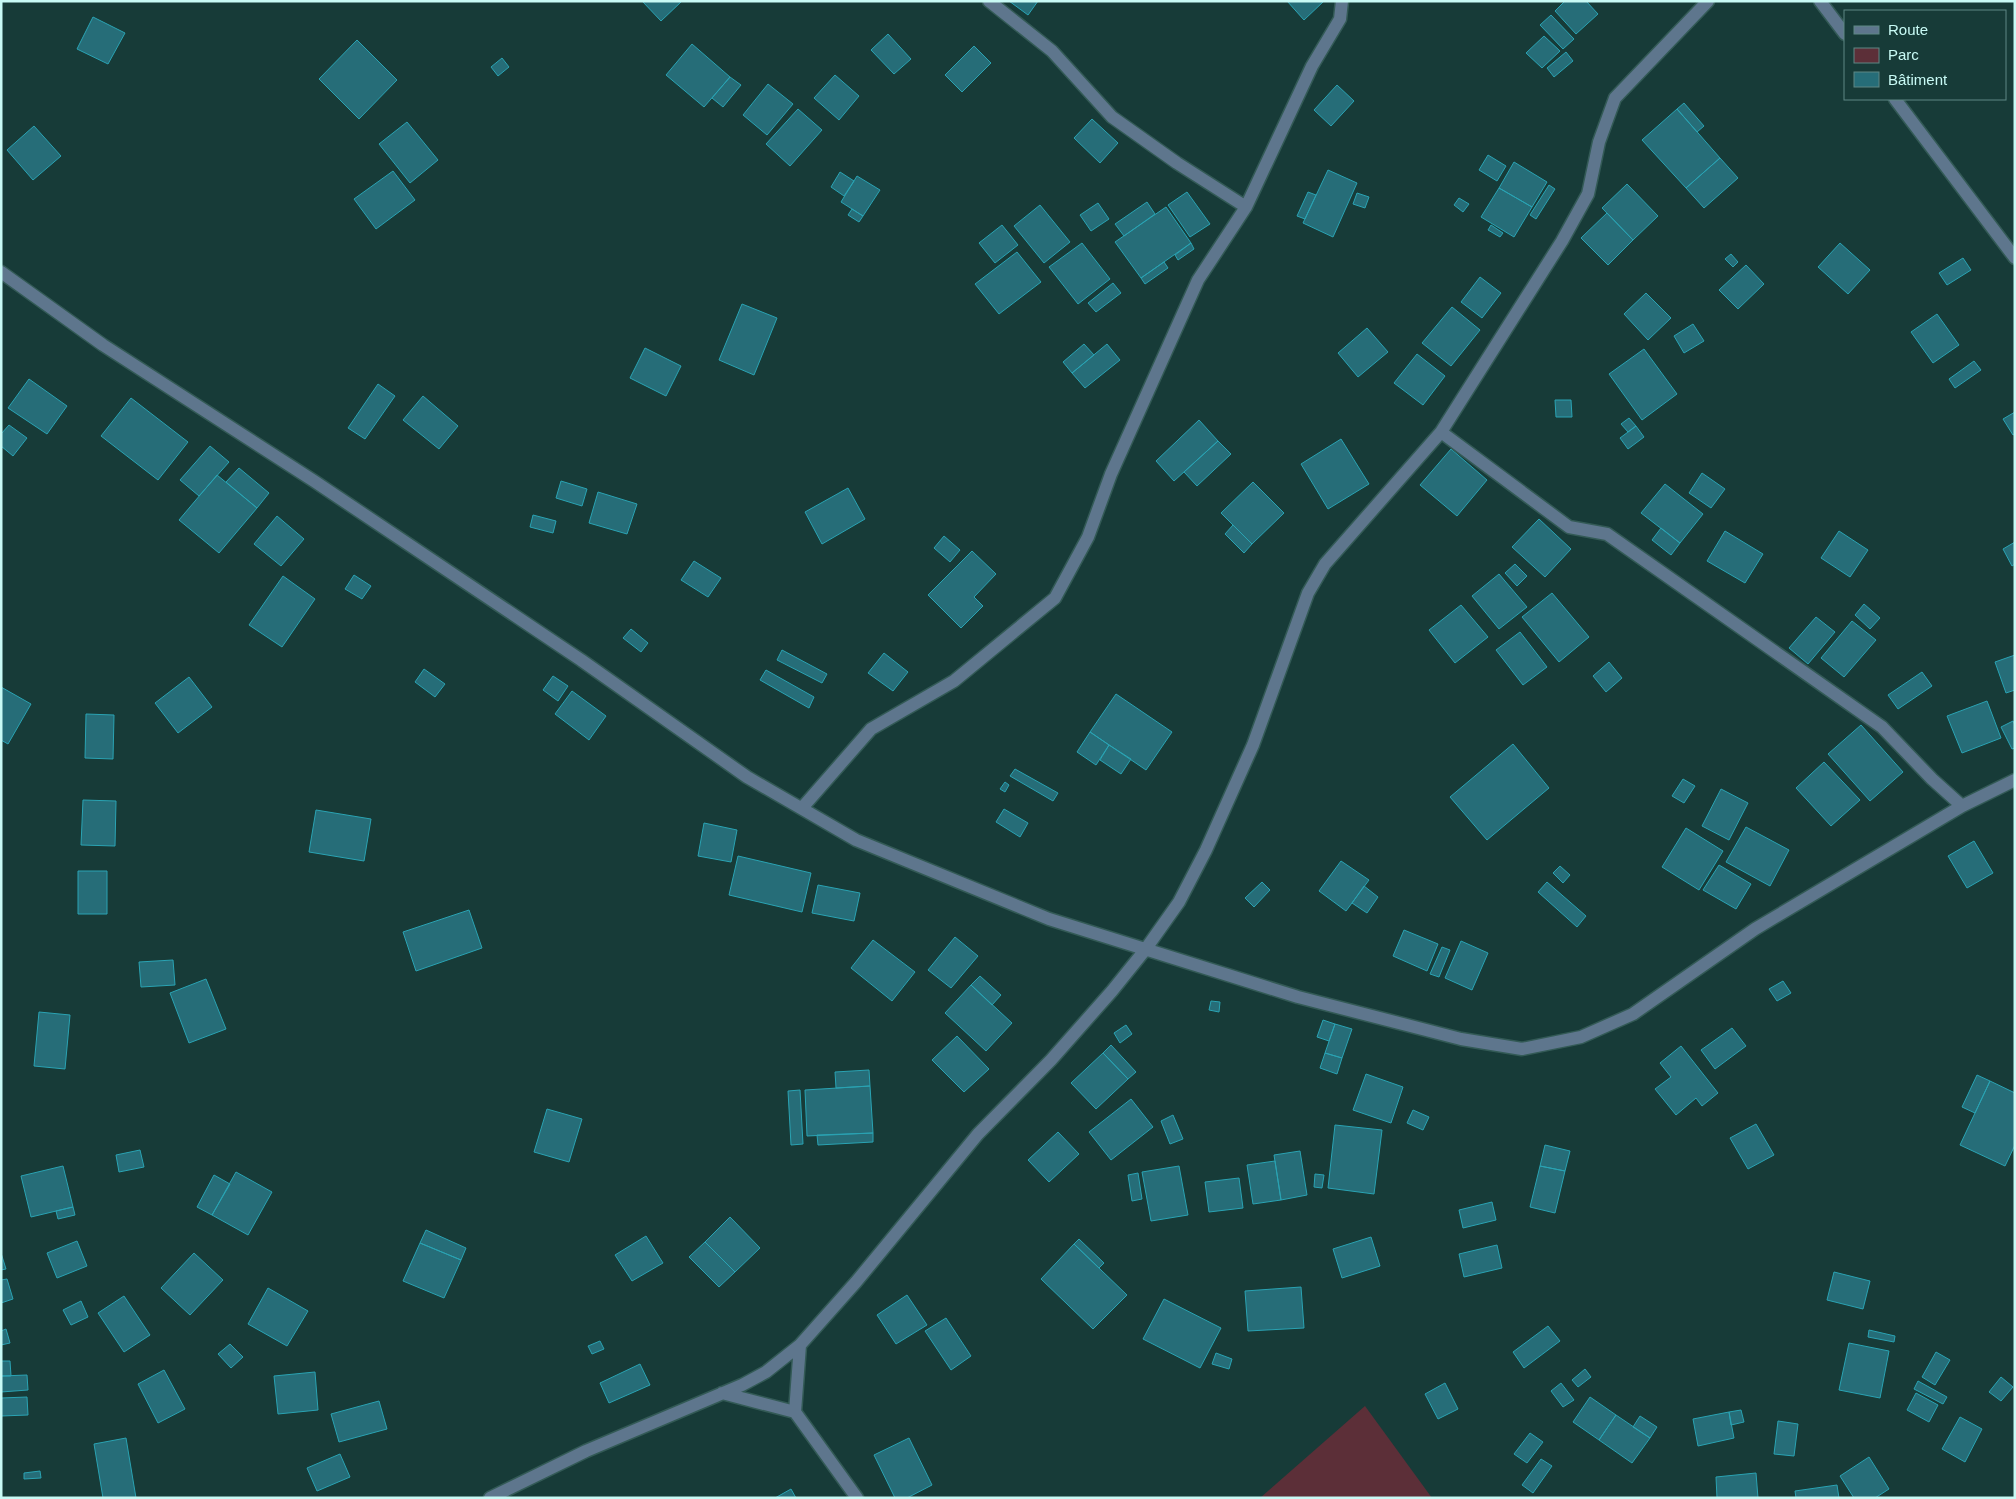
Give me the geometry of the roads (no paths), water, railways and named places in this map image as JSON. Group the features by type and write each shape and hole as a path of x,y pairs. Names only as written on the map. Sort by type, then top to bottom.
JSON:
{"street":[{"path":"989,1 1052,51 1112,117 1177,163 1246,207"},
{"path":"802,808 871,729 954,681 1055,598 1088,537 1111,474 1198,280 1246,207 1312,66 1340,20 1342,1"},
{"path":"490,1498 586,1451 722,1393 766,1372 800,1345 856,1282 978,1134 1051,1060 1145,950 1179,902 1206,850 1253,745 1308,593 1325,564 1441,432 1562,241 1588,194 1599,142 1615,98 1708,1"},
{"path":"1820,1 1844,33"},
{"path":"1896,100 2015,258"},
{"path":"1,272 103,344 314,481 581,660 747,777 856,840 1050,919 1298,997 1461,1038 1522,1049 1581,1037 1633,1014 1755,929 1962,806 2015,780"},
{"path":"1441,432 1569,527 1607,534 1805,671 1882,727 1932,779 1962,806"},
{"path":"795,1412 800,1345"},
{"path":"722,1393 795,1412 857,1498"}]}
